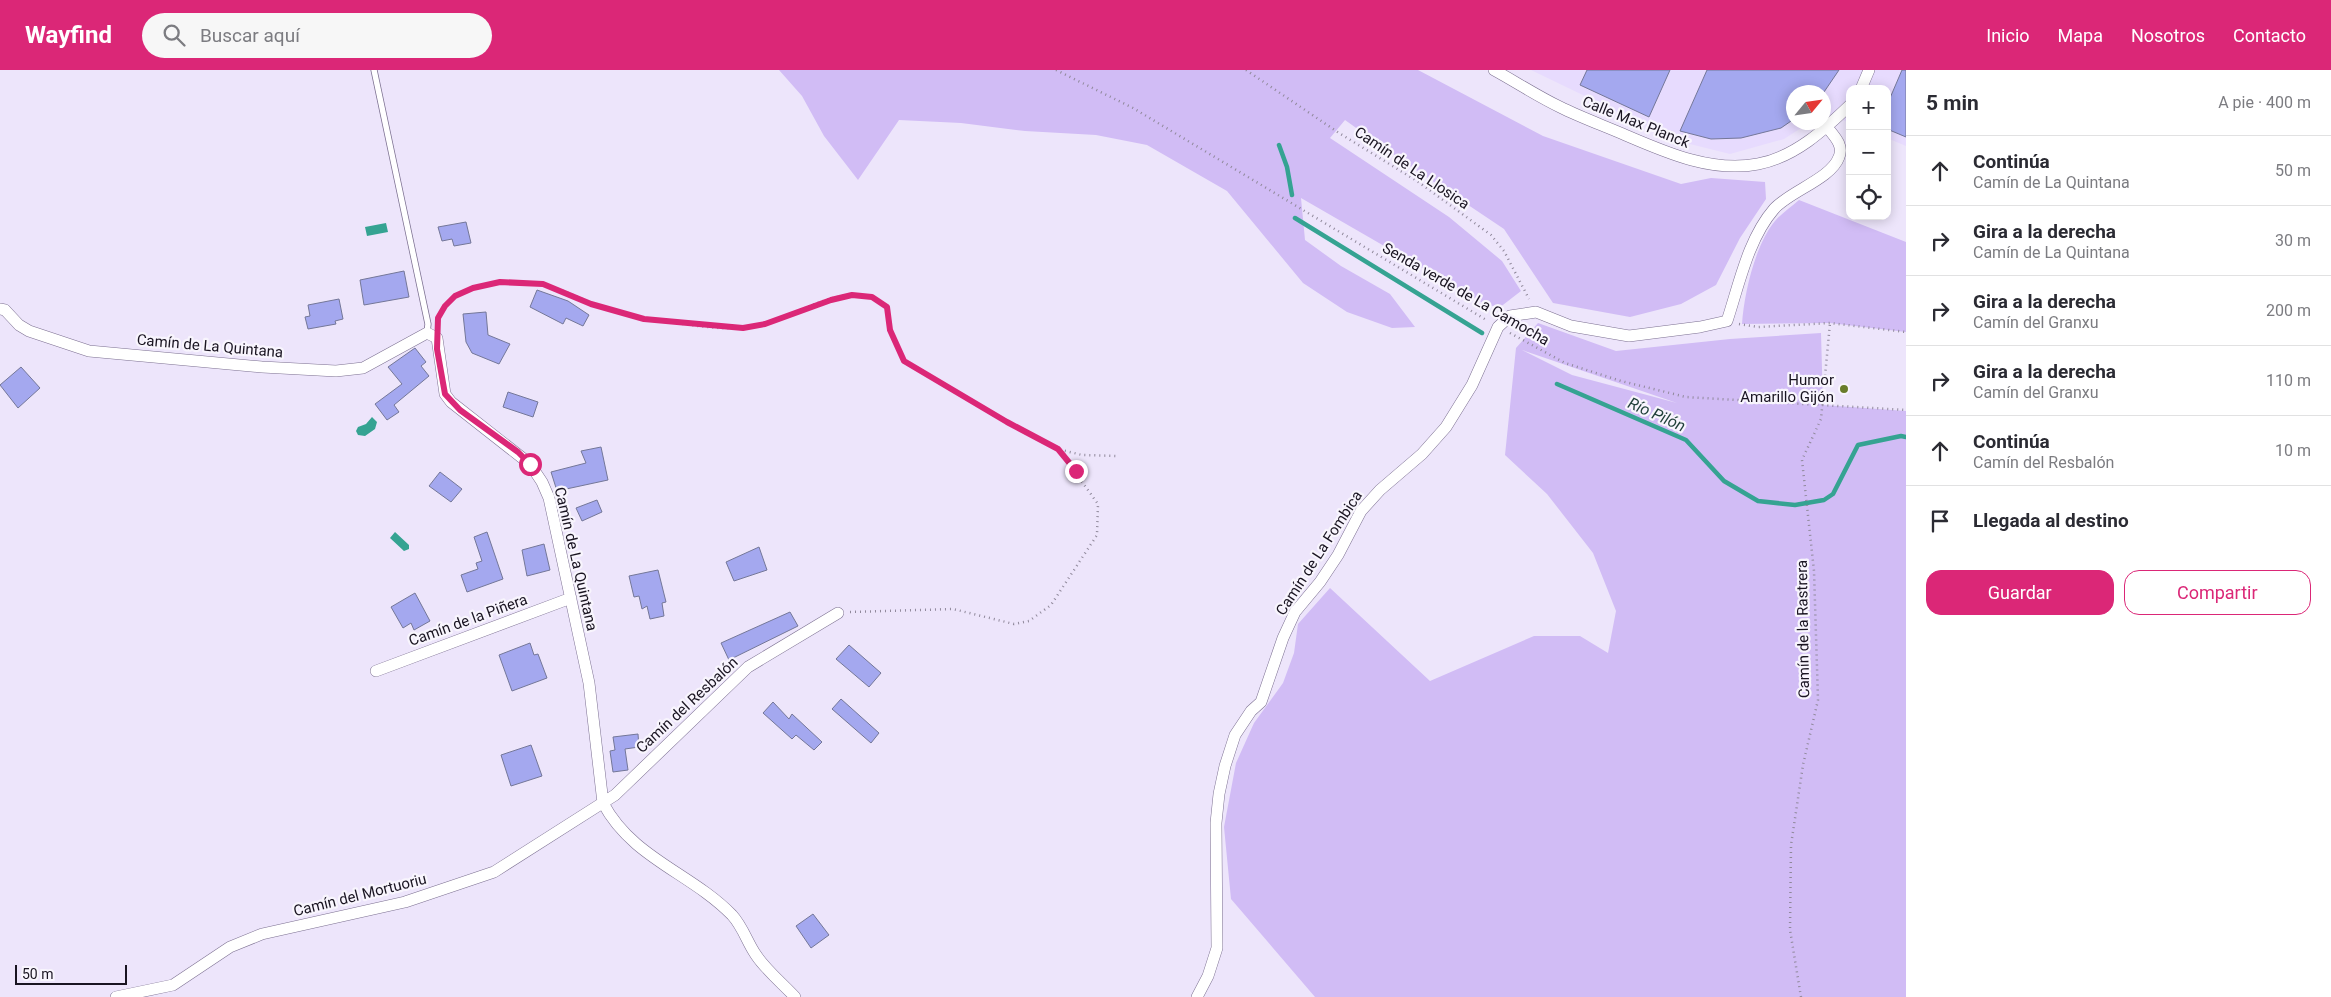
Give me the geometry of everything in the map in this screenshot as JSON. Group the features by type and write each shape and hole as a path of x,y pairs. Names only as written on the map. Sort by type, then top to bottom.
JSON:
{"street":[{"name":"Calle Max Planck","path":"1494,70 1560,108 1675,157 1720,165 1758,164 1804,145 1823,130"},
{"path":"1863,85 1869,70"},
{"name":"Calle Max Planck","path":"1831,123 1846,109"},
{"path":"1498,327 1510,316 1536,312 1571,326 1629,336 1727,322 1753,245 1764,223 1776,208 1833,167 1840,156 1840,142 1830,130"},
{"name":"Camín de La Quintana","path":"0,309 6,310 19,325 29,331 89,351 262,367 336,371 363,368 432,336 445,394 451,402 518,452 530,464 542,482 549,498 589,683 603,803 611,818 637,847 714,900 733,916 755,954 795,997"},
{"name":"Camín de La Fombica","path":"1197,997 1208,976 1217,948 1216,823 1223,775 1235,735 1261,702 1283,638 1295,612 1320,582 1338,555 1361,511 1380,490 1422,454 1446,427 1472,385 1498,327"},
{"name":"Camín de la Piñera","path":"376,671 571,598"},
{"name":"Camín del Resbalón","path":"603,803 615,795 748,667 838,613"},
{"name":"Camín del Mortuoriu","path":"116,997 173,985 230,947 262,934 405,902 494,872 603,803"}],"lane":[{"path":"374,70 432,336"}],"path":[{"name":"Senda verde de La Camocha","path":"1056,70 1133,108 1457,305 1565,363 1621,381 1686,397 1906,410"},
{"name":"Camín de La Llosica","path":"1246,70 1339,133 1417,182 1491,236 1504,251 1536,312"},
{"path":"432,336 438,318 445,306 455,296 473,288 500,282 543,284 591,304 644,319 743,328 765,324 831,300 852,295 872,297 887,307 890,330 904,361 1007,422 1058,449 1082,455 1118,456"},
{"path":"1727,322 1758,327 1830,323 1906,332"},
{"name":"Camín de la Rastrera","path":"1801,997 1790,930 1791,855 1803,765 1818,700 1814,571 1802,460 1821,419 1830,323"},
{"path":"838,613 952,609 1014,624 1029,620 1051,604 1096,535 1098,504 1058,449"}],"shaded area":[{"path":"779,70 1418,70 1543,136 1681,184 1711,178 1765,182 1766,199 1740,238 1716,285 1681,304 1630,317 1553,303 1504,229 1345,120 1330,138 1449,217 1502,261 1521,291 1499,308 1483,303 1301,198 1305,240 1341,266 1390,294 1415,327 1392,328 1347,312 1303,283 1227,191 1147,145 1096,135 1025,131 961,123 899,120 858,180 824,136 802,96"},
{"path":"1531,70 1906,70 1906,146 1891,140 1891,85 1846,85 1846,121 1831,116 1831,85 1786,85 1786,130 1798,130 1784,139 1730,154 1678,141"},
{"path":"1799,200 1906,242 1906,332 1830,323 1742,324 1745,299 1756,256 1768,231"},
{"path":"386,223 388,232 367,236 365,227"},
{"path":"1538,323 1616,351 1730,339 1821,333 1823,405 1906,411 1906,997 1315,997 1231,899 1224,827 1236,763 1254,723 1283,683 1294,653 1298,624 1330,588 1430,681 1534,636 1580,636 1608,653 1616,611 1593,553 1547,494 1505,455 1516,348","holes":["1522,350 1677,403 1572,375"]},
{"path":"372,417 377,422 375,429 365,436 358,435 356,431 358,427 366,424"},
{"path":"395,532 409,545 409,549 404,551 390,538"}],"building":[{"path":"1587,70 1670,70 1649,117 1580,85"},
{"path":"1707,70 1839,70 1829,85 1786,85 1786,125 1781,128 1741,138 1711,139 1680,131"},
{"path":"1902,70 1906,70 1906,137 1891,131 1891,96"},
{"path":"466,222 471,243 454,246 452,239 442,241 438,227"},
{"path":"404,271 409,297 364,305 360,280"},
{"path":"537,290 568,301 589,315 583,326 566,318 563,324 530,307"},
{"path":"339,299 343,319 335,321 336,324 308,329 305,317 310,316 308,305"},
{"path":"486,312 488,335 510,344 499,364 472,353 466,342 463,314"},
{"path":"415,348 426,362 421,366 429,376 394,405 399,412 387,420 375,404 402,384 388,367"},
{"path":"21,367 40,388 18,408 0,385"},
{"path":"508,392 538,402 533,417 503,407"},
{"path":"601,447 608,480 557,491 551,472 586,463 581,451"},
{"path":"440,472 462,489 451,502 429,486"},
{"path":"597,500 602,512 582,521 576,508"},
{"path":"487,532 503,579 467,592 461,575 478,569 476,563 482,561 474,537"},
{"path":"544,544 550,570 527,576 522,550"},
{"path":"759,547 767,570 734,581 726,562"},
{"path":"658,570 666,602 662,603 664,616 650,619 647,606 642,609 639,596 634,597 629,576"},
{"path":"415,593 430,621 414,630 411,623 403,628 391,607"},
{"path":"790,612 798,626 729,660 721,643"},
{"path":"530,643 534,655 538,654 547,678 512,691 499,655"},
{"path":"849,645 881,673 869,687 836,659"},
{"path":"841,699 879,733 871,743 832,709"},
{"path":"773,702 789,719 792,714 822,742 814,750 796,735 792,739 763,713"},
{"path":"638,734 639,747 625,749 628,770 613,772 610,751 615,750 613,737"},
{"path":"531,745 542,776 511,786 501,755"},
{"path":"813,914 829,935 811,948 796,926"}],"waterway":[{"name":"Río Pilón","path":"1279,145 1287,167 1292,195"},
{"name":"Río Pilón","path":"1295,218 1482,333"},
{"name":"Río Pilón","path":"1557,384 1686,440 1724,481 1758,501 1795,505 1824,500 1833,494 1858,445 1901,436 1906,437"}],"place":[{"name":"Humor Amarillo Gijón","path":"1844,389"}],"route":[{"path":"530,464 518,452 460,410 445,394 437,349 438,318 445,306 455,296 473,288 500,282 543,284 591,304 644,319 743,328 765,324 831,300 852,295 872,297 887,307 890,330 904,361 1007,422 1058,449 1076,471"}]}
